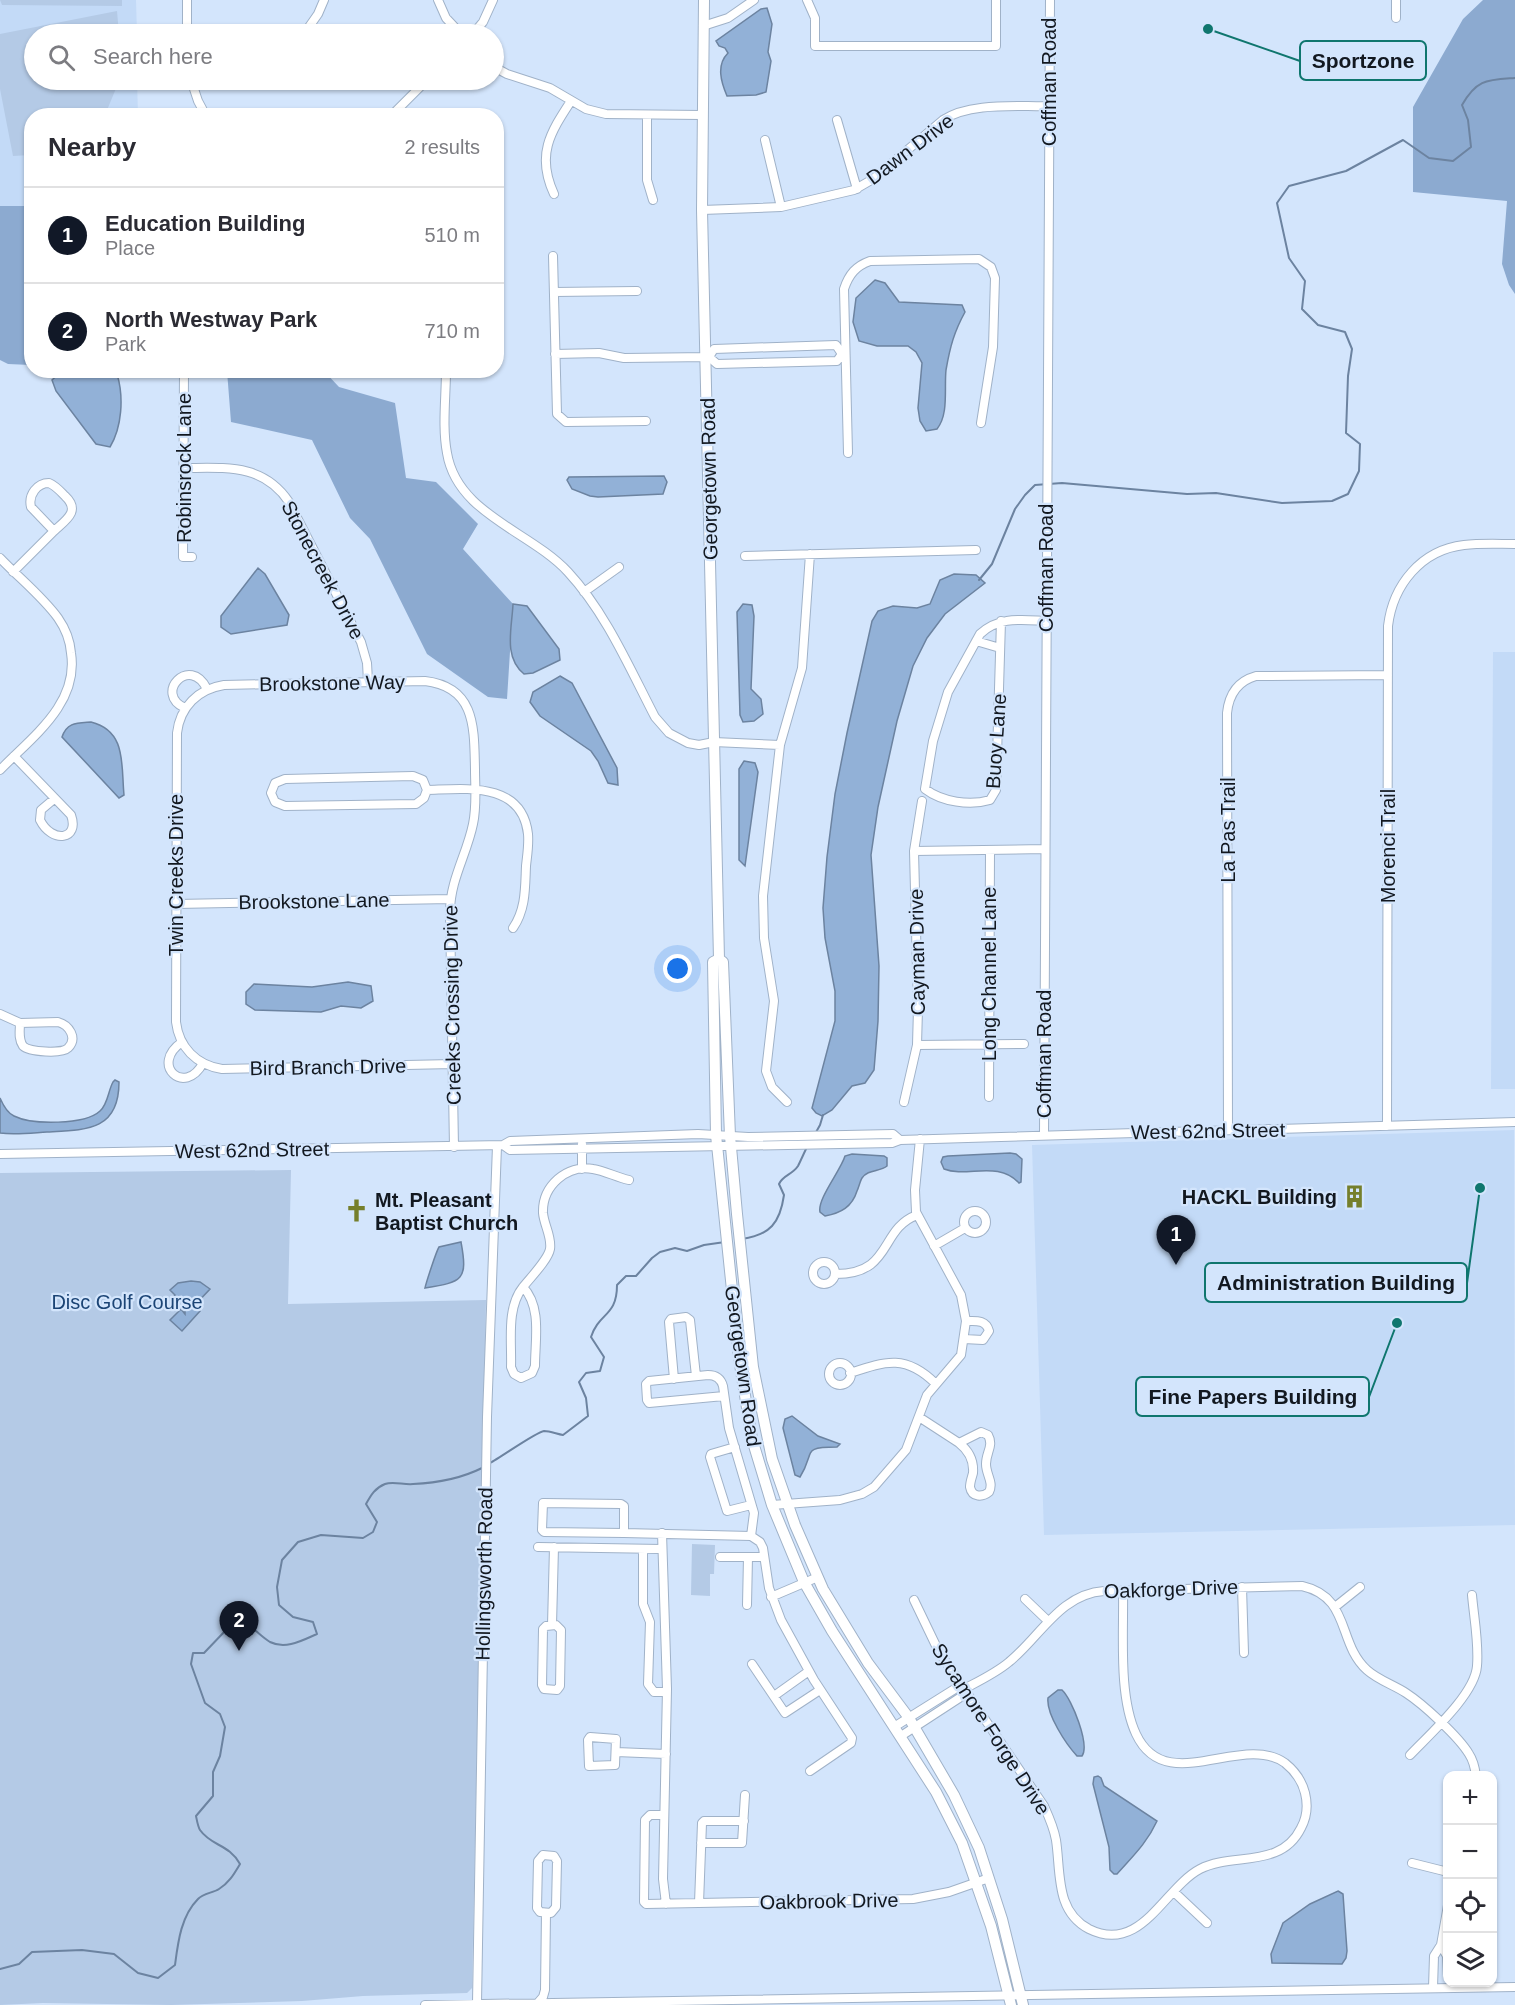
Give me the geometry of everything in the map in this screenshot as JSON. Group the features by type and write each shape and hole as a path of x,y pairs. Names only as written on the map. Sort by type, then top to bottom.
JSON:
{"main road":[{"name":"Georgetown Road","path":"704,0 702,210 708,357 719,959 723,962 731,1141 737,1214 758,1395 772,1459 795,1525 818,1577 868,1663 911,1723 964,1815 979,1848 1005,1929 1022,2000"},
{"name":"Georgetown Road","path":"719,959 713,962 717,1141 745,1401 752,1439 772,1505 804,1582 831,1631 936,1792 951,1821 991,1926 1010,2000"}],"street":[{"path":"186,24 187,0"},
{"path":"311,24 324,0"},
{"path":"438,0 446,18 452,24"},
{"path":"482,24 493,0"},
{"path":"703,26 728,18 754,0"},
{"path":"807,0 814,11 815,46 996,46 996,0"},
{"name":"Coffman Road","path":"1044,1135 1050,0"},
{"path":"1396,0 1396,18"},
{"path":"504,72 550,88 586,109 606,114 702,115"},
{"path":"195,90 203,108"},
{"path":"399,108 417,90"},
{"path":"554,194 547,174 546,147 553,128 571,101"},
{"name":"Dawn Drive","path":"702,210 781,207 857,189 873,179 943,120 954,114 972,109 1049,106"},
{"path":"647,115 647,180 653,200"},
{"path":"837,120 857,189"},
{"path":"765,140 781,207"},
{"path":"553,256 556,410 560,418 566,422 646,421"},
{"path":"848,453 844,292 848,278 857,267 874,260 976,259 987,262 995,275 993,346 981,423"},
{"path":"554,292 637,291"},
{"path":"708,357 714,349 836,345 844,354"},
{"path":"555,354 599,353 624,358 708,357 717,364 837,361 844,354"},
{"name":"Robinsrock Lane","path":"184,378 183,557 192,557"},
{"path":"446,378 446,445 449,463 456,479 476,504 551,557 569,573 610,630 661,726 672,736 699,745 714,742 780,745"},
{"name":"Stonecreek Drive","path":"183,468 229,468 247,471 267,480 280,491 289,502 361,642 368,663 368,681"},
{"path":"13,572 70,516 72,506 69,500 56,486 44,483 33,492 30,504 54,531"},
{"name":"Morenci Trail","path":"1387,1126 1388,627 1391,608 1398,591 1411,573 1430,556 1449,548 1471,544 1515,544"},
{"path":"745,556 976,550"},
{"path":"787,1102 772,1088 766,1071 774,1001 764,938 764,889 780,745 802,668 810,554"},
{"path":"0,558 58,618 69,640 72,661 70,681 61,704 51,718 0,770"},
{"path":"584,592 620,567"},
{"path":"1000,648 976,641 988,626 1012,619 1046,621"},
{"name":"Buoy Lane","path":"976,641 948,692 933,741 925,789 935,797 977,804 990,800 996,790 1001,621"},
{"path":"185,708 178,704 173,696 173,686 176,681 184,676 193,675 201,679 207,689"},
{"name":"La Pas Trail","path":"1228,1130 1227,713 1230,699 1235,689 1256,676 1388,675"},
{"name":"Brookstone Way","path":"195,697 207,689 224,685 368,681 432,681 454,692"},
{"name":"Creeks Crossing Drive","path":"454,692 464,702 473,722 475,789 473,824 454,881 451,898 454,1147"},
{"name":"Twin Creeks Drive","path":"191,1055 182,1042 176,1022 177,733 185,708 195,697"},
{"path":"14,756 71,815 73,820 71,830 65,836 55,836 41,824 39,816 41,810 54,799"},
{"path":"413,776 423,780 427,790 424,798 416,804 285,806 275,802 271,793 275,783 285,779 413,776"},
{"path":"427,790 489,790 506,798 520,813 526,826 528,841 524,903 513,928"},
{"name":"Cayman Drive","path":"904,1102 917,1046 914,851 922,801"},
{"path":"914,851 1045,849"},
{"name":"Long Channel Lane","path":"989,1097 990,850"},
{"name":"Brookstone Lane","path":"176,904 451,898"},
{"path":"0,1014 21,1023 62,1023 70,1029 71,1042 68,1048 60,1051 26,1049 20,1041 21,1023"},
{"path":"182,1042 173,1048 168,1057 168,1064 172,1072 180,1078 190,1078 199,1072 203,1063"},
{"path":"917,1046 1024,1044"},
{"name":"Bird Branch Drive","path":"191,1055 203,1063 222,1069 453,1064"},
{"name":"West 62nd Street","path":"731,1141 792,1146 892,1143 900,1140 920,1139 1515,1122"},
{"name":"West 62nd Street","path":"0,1154 454,1147 500,1145 510,1141 582,1138 731,1141 795,1136 892,1134 900,1140"},
{"path":"582,1138 582,1169"},
{"path":"772,1505 849,1498 874,1487 906,1450 927,1395 957,1360 964,1339 966,1321 964,1305 959,1288 917,1215 915,1197 920,1139"},
{"name":"West 62nd Street","path":"500,1145 510,1150 582,1149 717,1141"},
{"name":"Hollingsworth Road","path":"477,2003 486,1476 500,1145"},
{"path":"523,1287 531,1298 535,1312 535,1366 532,1373 521,1378 514,1374 511,1367 512,1310 517,1295 549,1252 550,1243 543,1212 548,1191 562,1175 582,1169 596,1169 629,1180"},
{"path":"836,1274 857,1272 870,1266 903,1221 917,1215"},
{"path":"934,1246 965,1228"},
{"path":"674,1378 669,1322 671,1319 687,1317 690,1320 696,1376"},
{"path":"964,1339 981,1340 988,1333 986,1324 980,1321 966,1321"},
{"path":"850,1373 880,1363 894,1362 915,1367 936,1384"},
{"path":"724,1396 651,1403 647,1402 645,1385 647,1382 674,1378 713,1375 722,1383 735,1447 754,1518 751,1536"},
{"path":"919,1417 966,1449 972,1462 973,1472 970,1486 972,1492 978,1496 988,1494 992,1486 986,1465 991,1444 989,1437 981,1432 959,1443"},
{"name":"Georgetown Road","path":"735,1447 711,1454 713,1467 726,1511 751,1505"},
{"path":"624,1533 624,1506 621,1504 545,1502 543,1504 542,1530 544,1532 751,1536 760,1542 771,1597 781,1620 820,1690 853,1740 810,1771"},
{"path":"662,1533 667,1692 663,1879 666,1904 646,1904 644,1902 645,1820 650,1815 664,1815"},
{"path":"538,1547 662,1549"},
{"path":"552,1625 554,1547"},
{"path":"643,1549 643,1606 650,1622 648,1684 654,1692 667,1692"},
{"path":"720,1557 764,1557"},
{"path":"747,1605 748,1557"},
{"path":"771,1597 818,1577"},
{"path":"1242,1587 1244,1653"},
{"name":"Oakforge Drive","path":"898,1732 1009,1662 1064,1605 1080,1596 1097,1591 1306,1587 1324,1596 1335,1607"},
{"path":"1360,1587 1335,1607 1356,1655 1362,1664 1376,1676 1410,1695 1440,1723 1467,1751 1475,1771"},
{"name":"Sycamore Forge Drive","path":"914,1600 937,1648 1044,1806 1056,1839 1062,1897 1075,1918 1083,1925 1098,1932 1122,1933 1144,1923 1191,1875 1203,1868 1264,1857 1286,1846 1303,1824 1306,1796 1296,1773 1270,1755 1247,1754 1181,1764 1160,1759 1146,1748 1136,1733 1126,1699 1122,1590"},
{"path":"1410,1755 1468,1692 1476,1673 1477,1657 1472,1595"},
{"path":"1025,1599 1048,1621"},
{"path":"552,1625 560,1626 561,1630 560,1685 557,1690 544,1689 542,1684 543,1628 552,1625"},
{"path":"752,1664 787,1713 820,1690"},
{"path":"774,1696 809,1671"},
{"path":"589,1738 615,1738 616,1752 616,1763 613,1766 589,1766 589,1738"},
{"path":"616,1752 666,1754"},
{"path":"701,1843 742,1843 745,1795"},
{"path":"699,1903 702,1823 704,1821 744,1821"},
{"path":"550,1855 554,1856 557,1861 556,1907 553,1912 546,1913 540,1912 537,1908 538,1860 541,1856 550,1855"},
{"path":"1412,1863 1443,1871"},
{"name":"Oakbrook Drive","path":"666,1904 913,1899 939,1895 989,1878"},
{"path":"1174,1892 1207,1923"},
{"path":"537,2004 545,1990 546,1913"},
{"path":"1433,1988 1434,1956 1441,1946 1443,1933"},
{"path":"425,2005 1022,2000 1443,1986"},
{"path":"1497,1986 1515,1987"}],"shaded area":[{"path":"0,0 136,0 137,24 24,24 24,90 137,90 138,108 24,108 24,231 0,233"},
{"path":"1483,0 1515,0 1515,294 1509,285 1502,264 1507,201 1413,192 1413,107 1463,19"},
{"path":"767,8 772,24 768,52 771,61 766,92 756,95 727,96 721,68 728,53 716,41 761,9"},
{"path":"0,206 24,206 24,365 8,364 0,360"},
{"path":"875,280 885,283 899,302 962,305 965,312 955,333 949,354 946,370 945,409 937,429 926,431 920,421 918,408 922,363 916,352 908,346 877,346 859,341 853,322 856,298"},
{"path":"54,378 118,378 121,392 121,412 110,447 96,444 56,391 52,380"},
{"path":"228,378 331,378 339,387 395,403 406,478 436,482 478,524 463,549 513,604 507,699 488,697 427,654 370,539 350,518 312,440 231,422"},
{"path":"664,476 667,482 663,494 598,497 572,489 567,480 569,477"},
{"path":"258,568 265,574 289,615 287,625 231,634 221,627 221,616"},
{"path":"954,574 976,575 985,583 945,614 927,638 913,666 897,721 878,807 871,855 879,966 874,1070 865,1083 852,1086 832,1110 822,1116 812,1108 835,1021 835,991 825,938 823,908 827,857 835,794 872,621 878,611 893,606 917,608 930,604 940,580"},
{"path":"513,604 527,606 559,649 560,660 533,673 524,674 517,667 510,642"},
{"path":"743,604 752,605 754,616 751,689 761,699 763,714 754,721 743,722 740,715 737,612"},
{"path":"1493,652 1515,652 1515,1089 1491,1089"},
{"path":"560,676 572,683 617,768 618,785 608,783 591,751 540,716 530,702 533,692"},
{"path":"91,722 103,726 111,733 120,751 124,795 119,798 62,737 70,726"},
{"path":"744,761 755,763 758,772 745,866 739,860 739,769"},
{"path":"348,982 371,986 373,1001 361,1008 341,1006 321,1012 255,1010 246,1004 246,992 254,984 312,987"},
{"path":"115,1080 119,1082 118,1098 107,1119 98,1125 75,1130 23,1134 0,1133 0,1098 9,1113 22,1119 45,1122 71,1121 93,1116 100,1111 105,1105"},
{"path":"1514,1130 1515,1525 1044,1535 1032,1145"},
{"path":"1010,1153 1022,1159 1021,1182 1019,1183 1002,1172 953,1171 944,1169 941,1162 943,1157 948,1156"},
{"path":"852,1154 884,1156 887,1158 887,1166 865,1175 849,1205 841,1211 825,1216 820,1212 822,1200 845,1156"},
{"path":"461,1242 464,1264 460,1277 448,1284 425,1288 439,1247"},
{"path":"200,1282 210,1289 194,1306 200,1311 182,1331 170,1320 181,1309 185,1314 185,1304 180,1300 176,1303 172,1299 175,1295 170,1290 178,1283"},
{"path":"792,1416 818,1436 840,1444 837,1447 813,1450 800,1477 795,1475 783,1428 785,1419"},
{"path":"1058,1690 1062,1690 1066,1695 1079,1722 1084,1742 1082,1756 1077,1756 1068,1744 1050,1712 1048,1698"},
{"path":"1098,1776 1104,1786 1157,1821 1144,1843 1117,1874 1110,1870 1109,1847 1093,1784 1094,1777"},
{"path":"1338,1891 1343,1894 1347,1951 1342,1964 1272,1963 1271,1954 1283,1923 1310,1904"}],"green space":[{"path":"0,0 122,0 122,6 2,5"},
{"path":"117,11 118,24 51,24"},
{"path":"24,29 24,90 115,90 108,108 24,108 24,155 13,156 0,89 0,34"},
{"name":"Disc Golf Course","path":"291,1170 288,1304 486,1300 472,1988 467,1993 363,1996 302,2001 171,2005 43,2003 0,2005 0,1173"},
{"path":"692,1544 715,1545 714,1574 710,1574 710,1596 691,1595"}],"waterway":[{"path":"979,580 992,564 1015,509 1035,485 1062,483 1187,494 1216,493 1282,503 1332,501 1348,494 1359,471 1360,444 1346,433 1348,376 1352,349 1345,332 1318,325 1302,309 1305,281 1289,258 1277,203 1289,186 1346,171 1403,140 1429,158 1453,161 1471,147 1468,120 1462,105 1467,96 1484,82 1515,78"},
{"path":"815,1134 823,1115"},
{"path":"742,1239 767,1231 772,1226 780,1213 784,1195 779,1184 798,1166 807,1147"},
{"path":"490,1463 540,1432 563,1435 588,1416 586,1398 579,1382 586,1373 600,1371 604,1357 591,1337 598,1323 611,1309 617,1285 626,1276 636,1276 660,1252 675,1248 687,1251 704,1245 725,1242"},
{"path":"0,1969 19,1964 32,1952 82,1950 114,1954 138,1973 158,1978 175,1965 181,1930 192,1906 200,1897 226,1884 240,1864 231,1852 204,1835 197,1822 196,1816 213,1796 213,1772 220,1756 225,1727 220,1714 205,1703 191,1664 193,1653 204,1653 226,1630 242,1622 270,1642 282,1645 317,1634 313,1622 293,1617 279,1605 277,1587 282,1560 298,1542 321,1535 363,1538 373,1532 377,1522 366,1504 376,1490 385,1484 440,1481 466,1475 482,1468"}],"place":[{"name":"Sportzone","path":"1208,29"},
{"name":"Administration Building","path":"1480,1188"},
{"name":"HACKL Building","path":"1355,1197"},
{"name":"Mt. Pleasant Baptist Church","path":"357,1211"},
{"name":"Education Building","path":"1176,1265"},
{"name":"Fine Papers Building","path":"1397,1323"},
{"name":"North Westway Park","path":"239,1651"}]}
